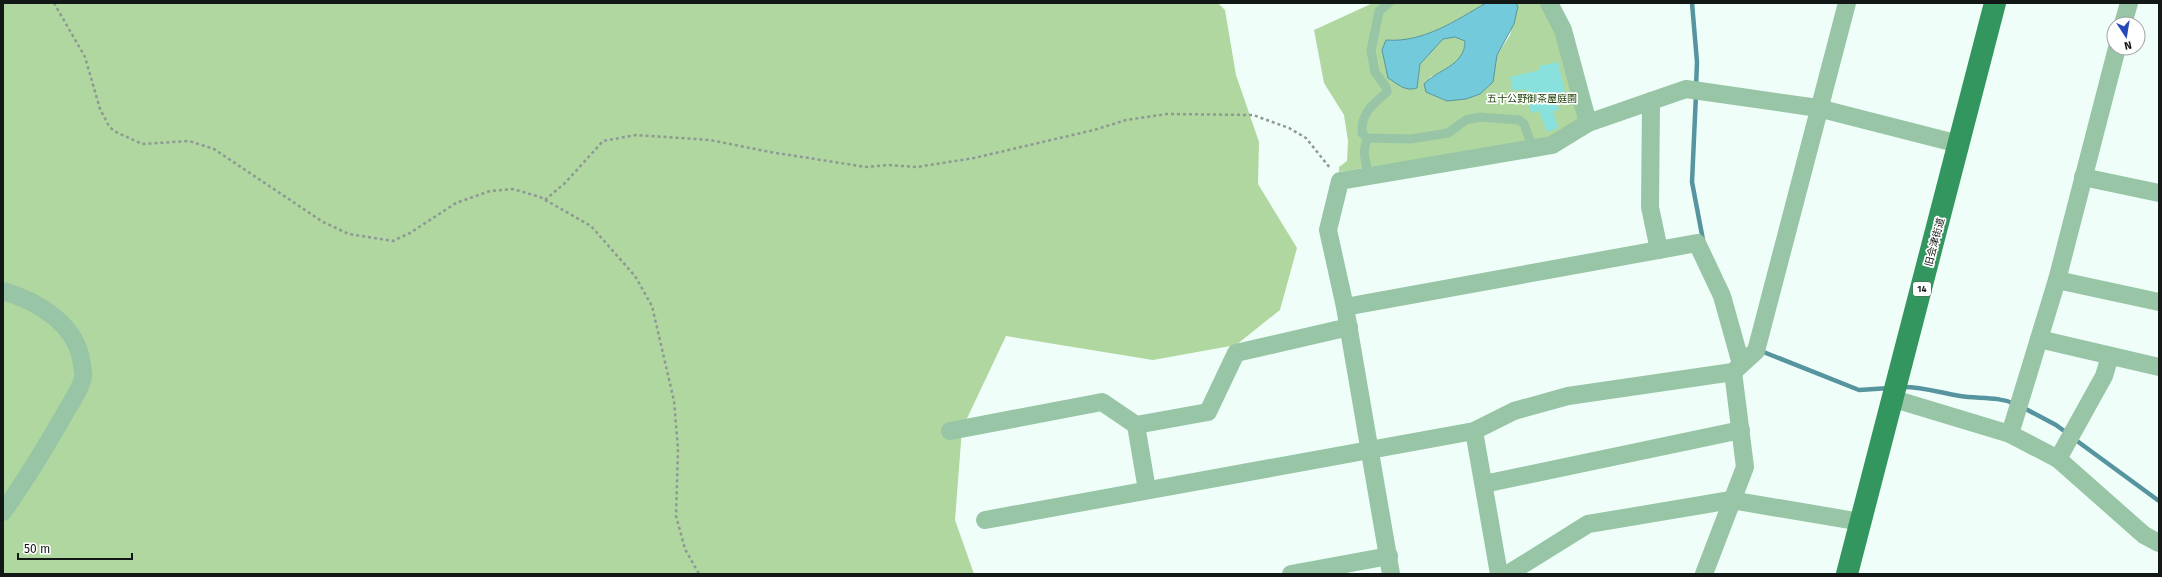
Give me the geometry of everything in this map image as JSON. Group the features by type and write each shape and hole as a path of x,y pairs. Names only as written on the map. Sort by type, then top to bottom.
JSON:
{"main road":[{"name":"旧会津街道","path":"1847,574 1894,399 1995,3"}],"street":[{"path":"1549,3 1563,30 1588,123"},
{"path":"985,520 1474,432 1514,411 1568,396 1737,368 1756,351 1818,108 1847,3"},
{"path":"2125,16 2129,3"},
{"path":"2010,434 2057,280 2115,56"},
{"path":"1391,574 1371,450 1345,307 1328,230 1340,181 1552,145 1588,123 1686,88 1818,108 1960,144"},
{"path":"1651,101 1650,207 1659,250"},
{"path":"2083,177 2159,193"},
{"path":"1345,307 1697,243 1722,296 1737,368 1744,467 1704,574"},
{"path":"2057,280 2159,302"},
{"path":"3,291 20,296 51,314 75,339 81,356 83,377 73,398 30,474 3,512"},
{"path":"950,431 1102,402 1136,425 1208,412 1236,353 1348,327"},
{"path":"2039,339 2159,367"},
{"path":"2058,459 2104,376 2110,356"},
{"path":"1894,399 2010,434 2058,459 2144,535 2159,543"},
{"path":"1136,425 1148,490"},
{"path":"1484,484 1741,430"},
{"path":"1474,432 1499,574"},
{"path":"1508,574 1588,524 1731,500 1861,522"},
{"path":"1291,574 1389,556"}],"lane":[{"path":"1389,3 1379,11 1371,51 1375,72 1386,86 1387,92 1366,113 1361,121 1362,133 1367,138 1411,139 1448,133 1466,120 1480,117 1519,120 1524,124 1533,148"},
{"path":"1367,138 1364,152 1368,176"}],"path":[{"path":"54,3 85,57 100,109 109,126 114,131 142,144 189,141 214,149 323,222 349,234 393,241 410,233 456,203 490,191 513,189 545,200 591,226 635,276 652,306 674,401 678,449 676,516 685,549 699,574"},
{"path":"545,200 565,183 602,141 636,135 710,140 770,152 866,167 888,165 917,167 974,158 1094,130 1126,120 1167,114 1253,115 1289,128 1306,138 1340,181"}],"green space":[{"path":"3,3 1218,3 1225,10 1236,75 1259,142 1258,184 1297,248 1280,310 1236,345 1153,360 1006,336 962,429 955,520 974,574 3,574"},
{"name":"五十公野御茶屋庭園","path":"1373,3 1486,3 1450,23 1426,34 1400,40 1386,40 1417,88 1420,64 1443,39 1455,37 1465,41 1462,54 1454,64 1443,72 1430,77 1426,92 1446,101 1466,99 1480,94 1493,82 1497,55 1510,35 1518,6 1515,3 1542,3 1558,33 1580,120 1546,139 1339,172 1339,167 1347,161 1348,141 1344,115 1324,83 1314,30"}],"water":[{"path":"1486,3 1515,3 1518,6 1514,24 1497,55 1493,82 1480,94 1466,99 1447,101 1426,92 1424,84 1456,62 1461,56 1465,41 1455,37 1443,39 1420,64 1417,88 1405,88 1388,78 1382,50 1386,40 1400,40 1426,34 1450,23"}],"building":[{"path":"1558,62 1565,93 1555,95 1559,110 1553,111 1558,128 1547,132 1539,111 1531,113 1526,89 1513,91 1510,77 1540,70 1539,66"}],"waterway":[{"path":"1692,3 1697,62 1696,87"},
{"path":"1696,94 1692,182 1703,240"},
{"path":"1761,351 1859,390 1890,388"},
{"path":"1901,387 1923,389 1967,397 2002,400 2015,404"},
{"path":"2022,407 2056,425 2067,433"},
{"path":"2073,438 2159,501"}]}
